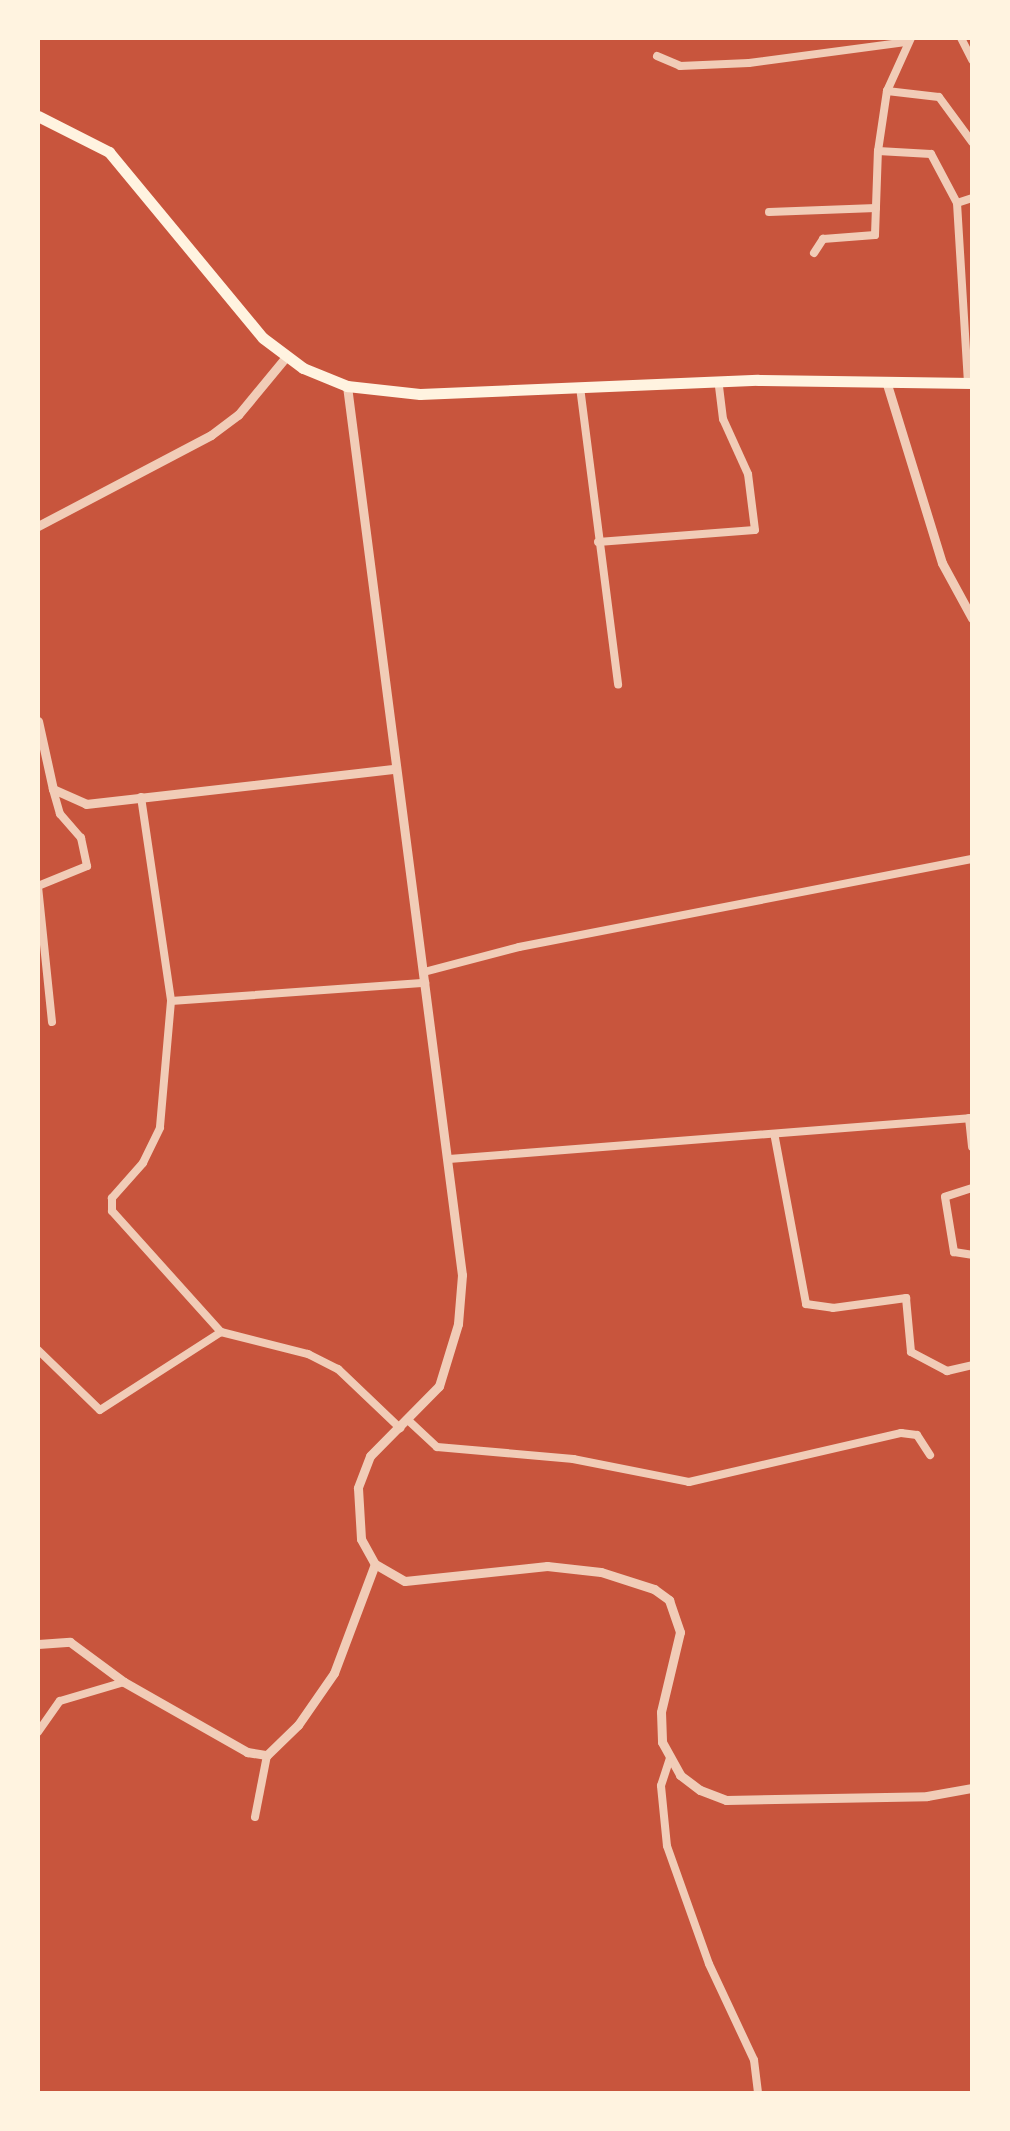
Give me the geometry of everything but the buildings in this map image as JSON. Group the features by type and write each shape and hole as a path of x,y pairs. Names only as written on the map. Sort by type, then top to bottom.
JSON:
{"main road":[{"path":"38,116 86,137 119,161 217,288 286,357 347,386 420,394 718,382 970,383"}],"street":[{"path":"961,38 972,60"},
{"path":"657,56 680,66 750,63 908,40"},
{"path":"814,253 823,239 875,235 878,151 887,91 908,40"},
{"path":"887,91 939,97 972,142"},
{"path":"878,151 931,154 957,203 970,383"},
{"path":"957,203 972,198"},
{"path":"769,212 876,208"},
{"path":"38,526 211,435 238,415 286,357"},
{"path":"886,381 942,562 972,618"},
{"path":"598,542 755,530 748,474 723,418 718,382"},
{"path":"347,386 462,1274 458,1324 439,1386 370,1456 358,1488 361,1539 374,1564 405,1581 547,1566 601,1572 654,1589 669,1600 680,1632 661,1712 670,1758 660,1786 668,1846 709,1964 754,2060 758,2094"},
{"path":"580,387 618,685"},
{"path":"38,722 60,814 81,838 88,866 38,886 52,1022"},
{"path":"52,789 86,804 395,768"},
{"path":"141,798 171,1000 160,1128 143,1163 112,1198 112,1212 221,1332 323,1362 437,1447 573,1459 690,1482 901,1433 917,1435 930,1456"},
{"path":"171,1000 425,978 518,947 972,859"},
{"path":"449,1159 774,1138 970,1118 972,1147"},
{"path":"774,1138 806,1304 833,1308 906,1298 911,1352 947,1370 972,1365"},
{"path":"972,1188 945,1196 954,1252 972,1255"},
{"path":"38,1350 100,1410 221,1332"},
{"path":"255,1816 267,1755 298,1726 334,1673 374,1564"},
{"path":"38,1644 70,1642 124,1682 247,1752 267,1755"},
{"path":"38,1732 60,1701 124,1682"},
{"path":"670,1758 700,1790 726,1800 927,1796 972,1788"}]}
